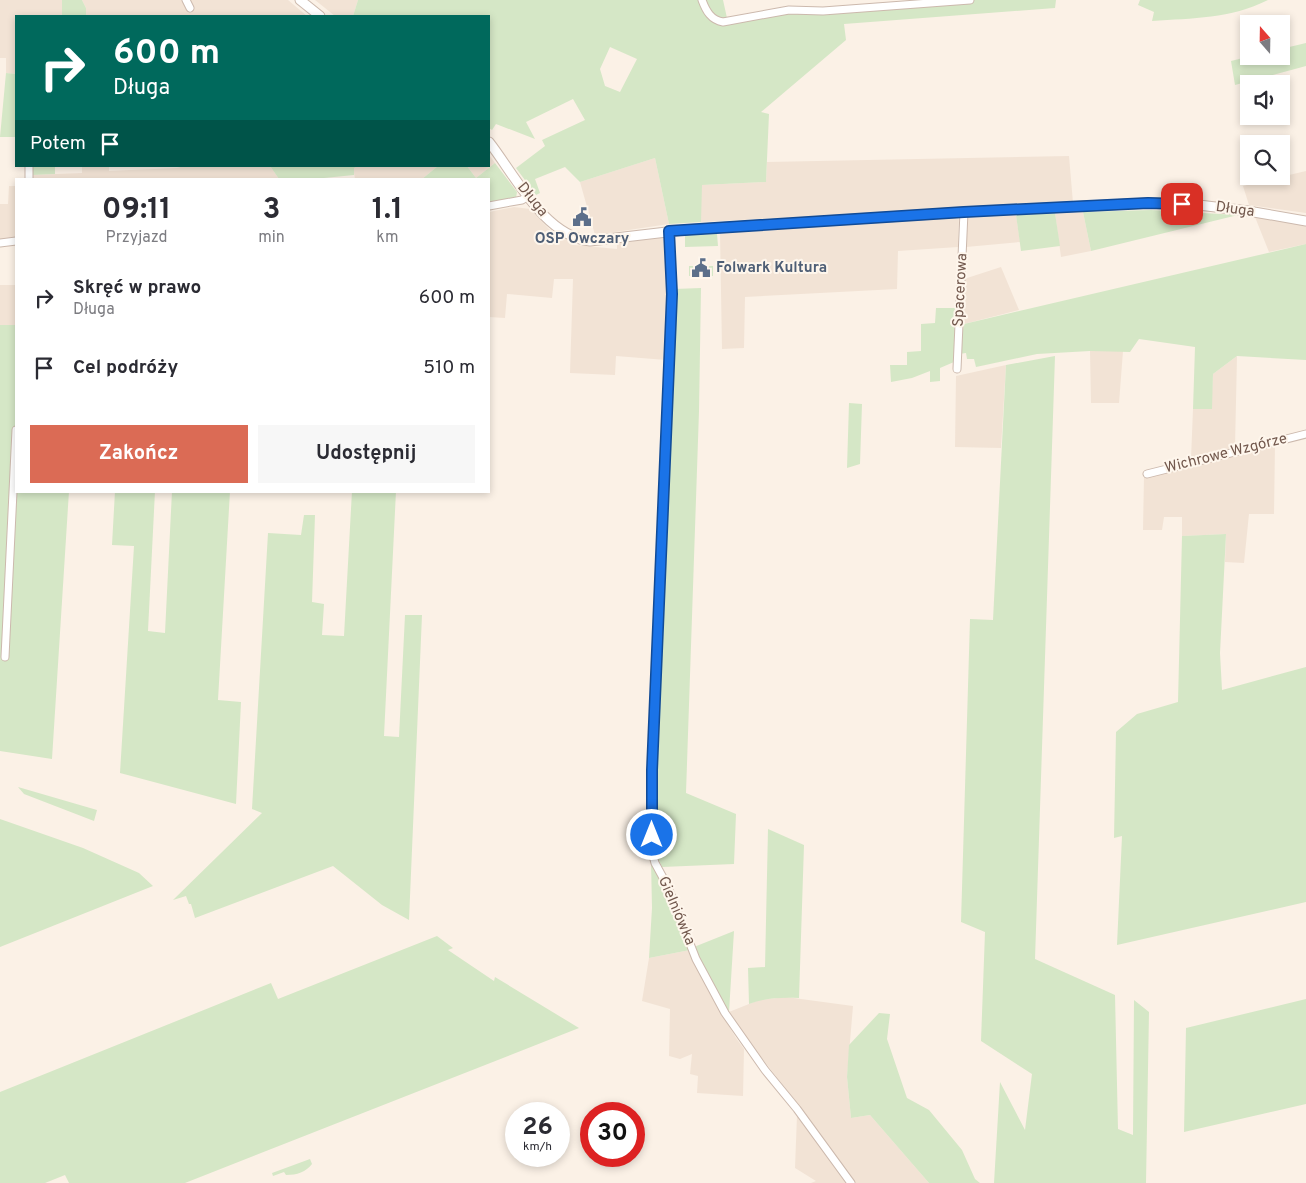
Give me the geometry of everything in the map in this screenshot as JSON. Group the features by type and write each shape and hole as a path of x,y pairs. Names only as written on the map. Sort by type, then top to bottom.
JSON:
{"street":[{"path":"186,0 190,8"},
{"path":"300,0 319,15"},
{"path":"702,0 711,17 723,22 789,10 823,12 970,0"},
{"name":"Długa","path":"490,143 528,196 549,220 566,233 580,239 606,240 669,231 964,212 1148,203 1218,208 1306,221"},
{"path":"490,206 522,200 528,196"},
{"name":"Spacerowa","path":"957,369 964,212"},
{"name":"Gielniówka","path":"669,231 672,294 652,770 652,852 696,959 725,1013 765,1070 851,1183"},
{"path":"0,243 15,241"},
{"name":"Wichrowe Wzgórze","path":"1147,474 1306,434"},
{"path":"5,657 15,451"}],"shaded area":[{"path":"0,0 62,0 62,15 15,15 15,74 6,73 6,58 0,58"},
{"path":"82,0 288,0 306,15 86,15 86,8"},
{"path":"315,0 358,0 353,15 334,15"},
{"path":"490,156 495,163 490,167"},
{"path":"1069,156 1073,203 701,222 701,185 766,182 767,162"},
{"path":"655,158 669,224 595,235 580,182"},
{"path":"82,167 109,167 109,171 180,167 271,167 278,178 32,178 32,175 82,173"},
{"path":"353,167 437,167 423,178 355,178"},
{"path":"468,167 490,167 476,178"},
{"path":"1306,171 1306,213 1249,205 1243,186 1290,185 1290,175"},
{"path":"9,186 15,186 15,238 0,240 0,204 8,204"},
{"path":"514,207 530,209 549,229 575,245 617,249 617,243 668,237 669,276 666,360 616,356 615,375 570,373 573,279 554,279 552,298 507,294 505,318 490,317 490,212"},
{"path":"1083,212 1091,251 1061,257 1055,213"},
{"path":"1016,215 1020,242 966,247 968,216"},
{"path":"959,216 958,247 898,251 897,289 745,297 744,348 722,349 720,233 888,219"},
{"path":"1255,217 1306,225 1306,244 1269,252"},
{"path":"1001,267 1019,310 964,324 964,279"},
{"path":"0,285 15,285 15,325 0,325"},
{"path":"1090,351 1123,351 1119,403 1091,403"},
{"path":"1237,356 1235,447 1191,459 1193,409 1211,409 1213,374"},
{"path":"1006,365 1001,448 955,447 956,376"},
{"path":"1275,445 1274,514 1249,514 1244,563 1225,562 1226,534 1182,536 1182,517 1164,517 1162,530 1143,530 1144,476"},
{"path":"690,950 712,997 744,1049 743,1096 697,1093 698,1076 690,1074 692,1054 680,1059 669,1056 670,1009 642,1001 649,958"},
{"path":"786,997 853,1006 847,1077 851,1118 870,1115 929,1183 853,1183 793,1098 736,1025 729,1012 759,1000"},
{"path":"797,1115 847,1183 811,1183 816,1181 795,1168"}],"green space":[{"path":"62,0 82,0 86,8 86,15 62,15"},
{"path":"358,0 723,0 727,18 968,0 1056,0 1055,8 844,24 846,40 761,112 769,114 766,182 702,185 701,222 669,224 655,158 580,182 565,167 535,179 540,193 536,195 516,168 545,146 542,140 585,120 573,99 526,122 535,139 496,124 492,130 490,129 490,15 353,15","holes":["610,47 637,59 620,92 605,86 600,69"]},
{"path":"1140,0 1268,0 1240,11 1225,14 1152,21 1154,12 1138,5"},
{"path":"1306,43 1306,66 1272,75 1240,75 1240,84 1235,85 1231,61 1240,59 1240,65 1290,65 1290,47"},
{"path":"6,73 15,74 15,137 0,137"},
{"path":"495,163 517,192 516,198 490,202 490,178 476,178"},
{"path":"32,167 55,167 55,174 32,175"},
{"path":"271,167 356,167 354,175 324,178 278,178"},
{"path":"437,167 468,167 476,178 423,178"},
{"path":"1151,210 1238,215 1091,251 1083,212"},
{"path":"1055,213 1060,246 1021,251 1016,215"},
{"path":"717,234 718,246 685,247 685,235"},
{"path":"1306,244 1306,360 1237,356 1213,374 1212,409 1193,409 1195,347 1139,339 1130,352 1090,351 1037,354 976,367 974,359 967,359 966,353 959,354 964,324"},
{"path":"689,266 713,266 713,276 689,276"},
{"path":"701,288 699,411 686,793 736,814 734,864 662,867 656,854 654,778 674,289"},
{"path":"936,308 957,308 954,362 940,368 940,381 930,382 930,371 912,378 891,382 890,365 907,365 907,352 921,351 921,324 935,323"},
{"path":"0,325 15,325 15,493 69,493 52,759 0,751"},
{"path":"1055,356 1035,959 1115,995 1118,1129 1133,1135 1134,1000 1149,1012 1146,1183 994,1183 1000,1082 1025,1130 1032,1074 981,1041 985,932 961,922 970,619 993,620 1006,365"},
{"path":"849,403 862,404 860,464 847,468"},
{"path":"115,493 155,493 148,631 165,633 172,493 230,493 218,700 241,702 236,804 120,773 134,546 112,545"},
{"path":"352,493 396,493 384,736 399,737 405,615 422,615 409,920 382,905 333,866 195,918 191,904 189,904 186,896 173,900 262,813 252,809 268,533 301,535 304,515 315,515 312,602 324,604 322,635 344,636"},
{"path":"1226,534 1220,653 1222,690 1306,667 1306,902 1117,945 1122,836 1114,838 1116,732 1137,714 1178,702 1182,536"},
{"path":"18,787 97,810 94,821 24,794"},
{"path":"0,819 83,848 139,873 153,886 0,947"},
{"path":"768,829 804,845 799,998 774,998 749,1004 748,968 765,967"},
{"path":"651,861 676,913 690,950 649,958 652,908"},
{"path":"734,931 729,1012 710,980 694,947"},
{"path":"437,936 453,948 448,950 494,981 495,977 579,1028 185,1183 69,1183 65,1175 45,1183 0,1183 0,1092 271,983 278,999"},
{"path":"1306,999 1306,1104 1184,1132 1186,1028"},
{"path":"879,1013 890,1014 887,1039 907,1098 929,1110 962,1150 975,1179 980,1183 929,1183 870,1115 851,1118 847,1077 849,1045"},
{"path":"310,1159 312,1164 301,1172 286,1175 284,1172 273,1176 272,1173"}],"place":[{"name":"OSP Owczary","path":"582,217"},
{"name":"Folwark Kultura","path":"701,268"}],"route":[{"path":"652,835 652,770 672,294 669,231 964,212 1148,203 1182,204"}]}
